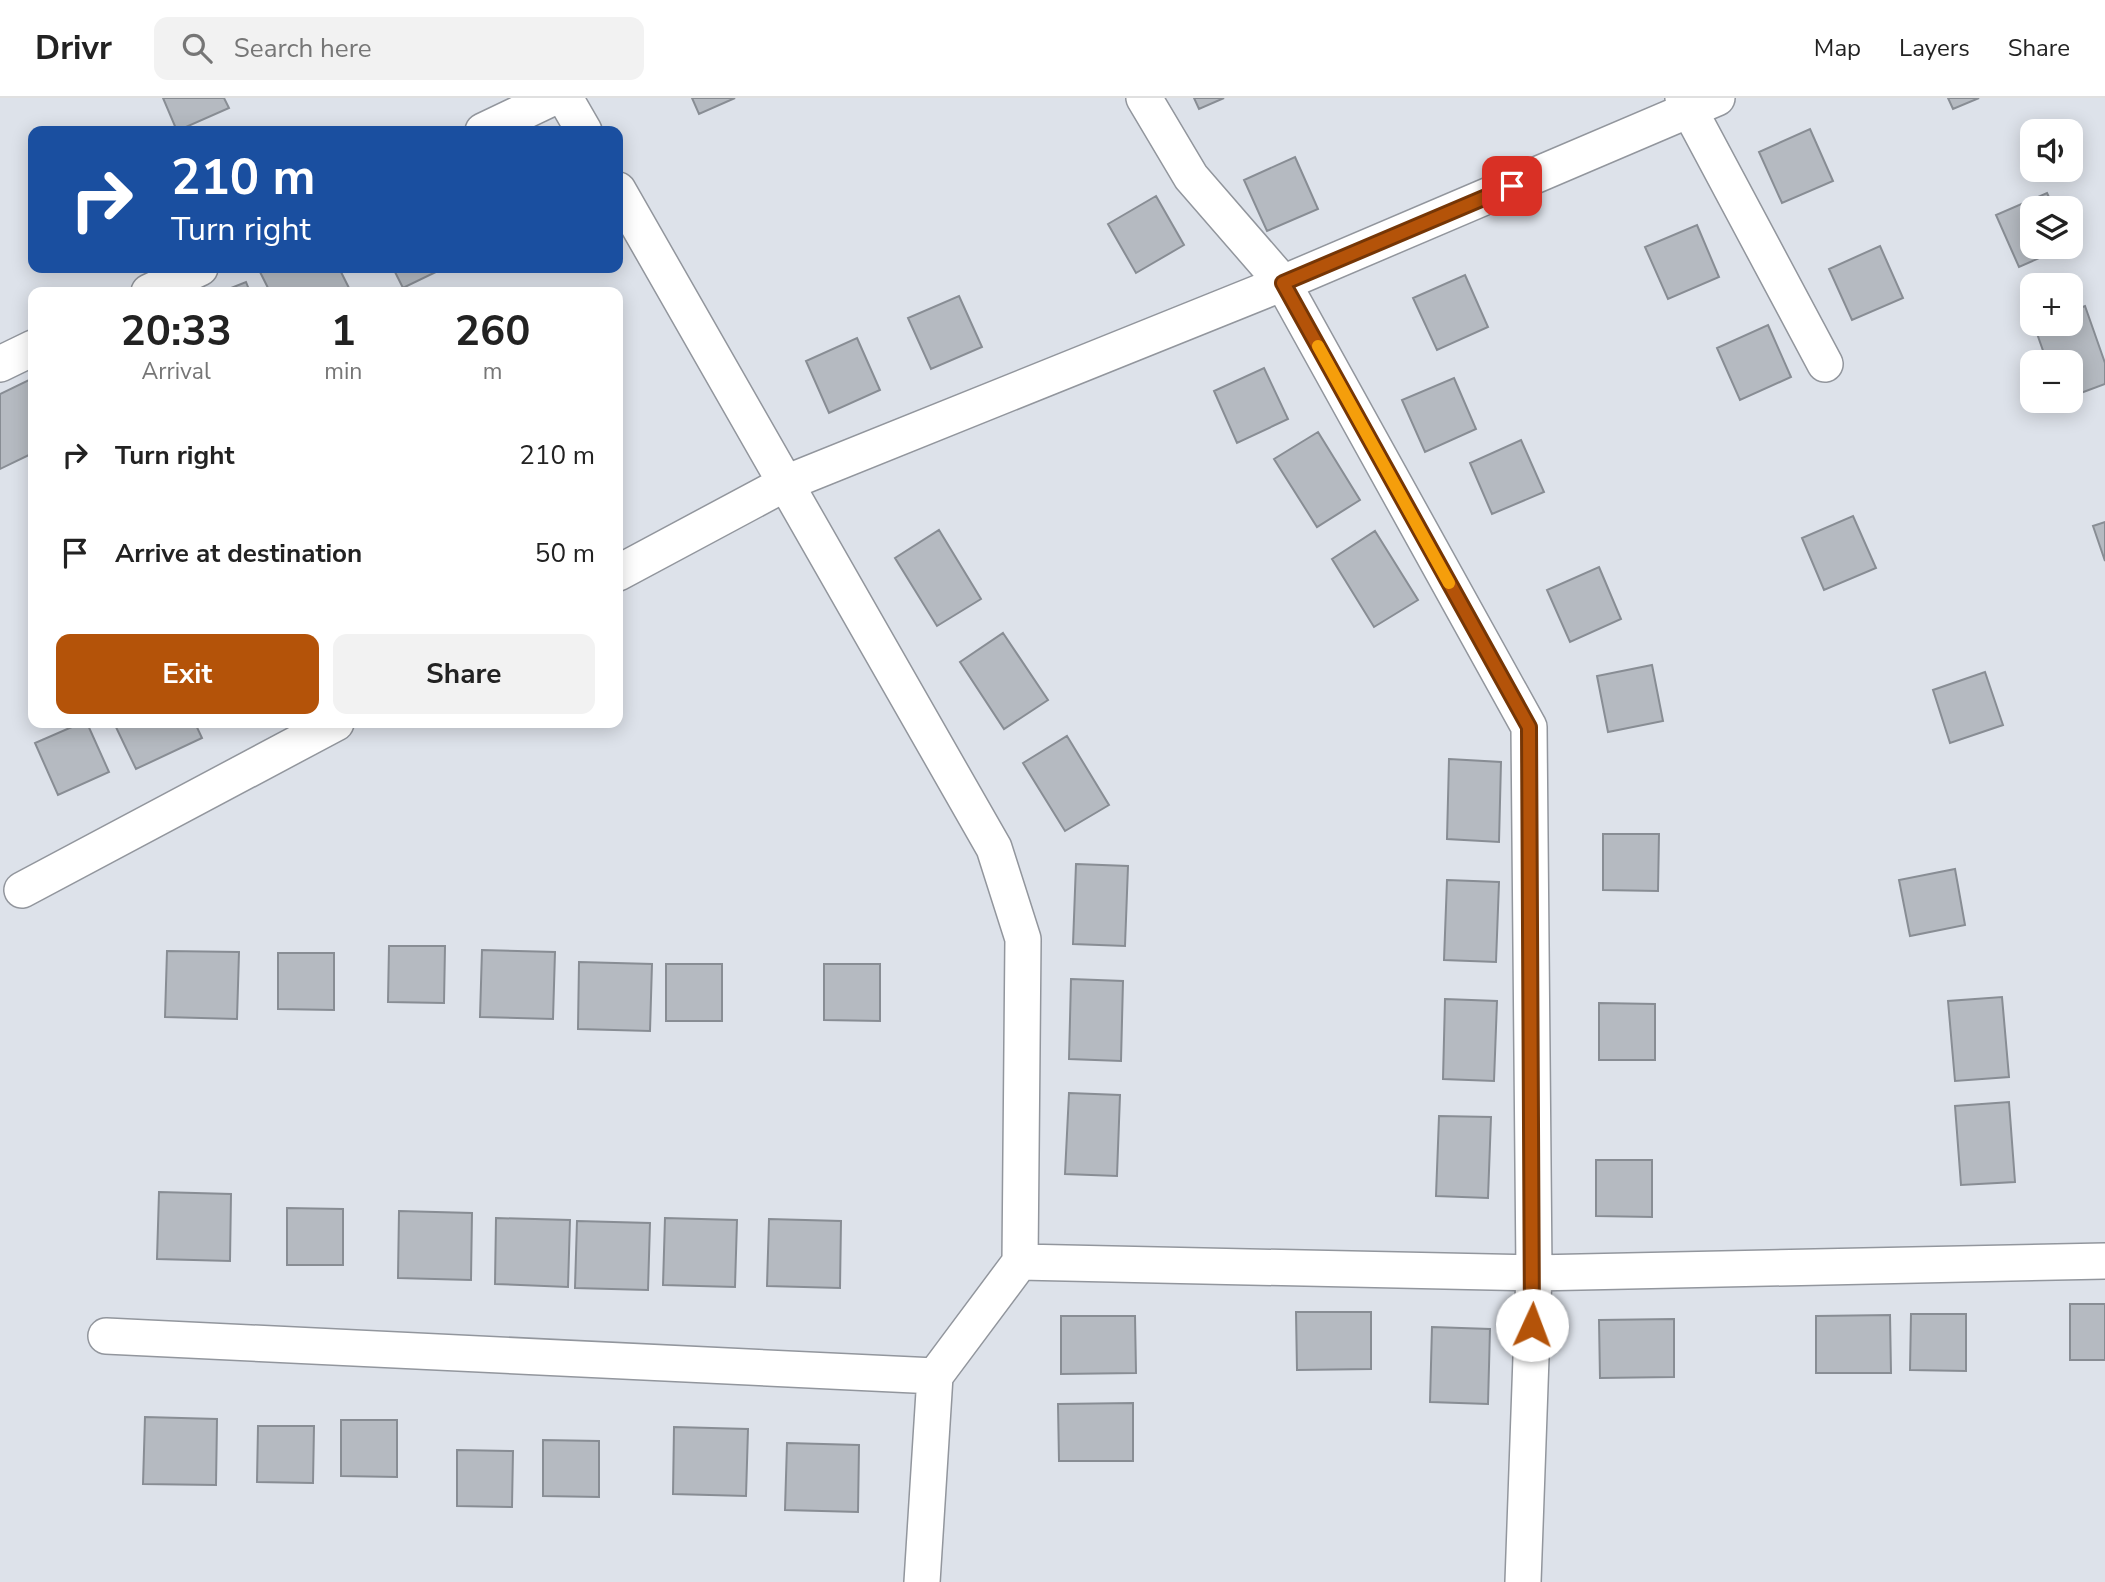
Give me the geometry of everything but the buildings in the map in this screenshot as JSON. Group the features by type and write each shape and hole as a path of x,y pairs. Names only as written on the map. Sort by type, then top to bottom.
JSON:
{"street":[{"path":"493,126 552,98"},
{"path":"565,98 581,126"},
{"path":"1143,98 1191,177 1283,283 1529,727 1534,1273 1523,1582"},
{"path":"623,570 786,483 1283,283 1697,102 1825,364"},
{"path":"623,199 994,848 1023,939 1020,1262 935,1376 922,1582"},
{"path":"160,287 189,273"},
{"path":"0,364 28,350"},
{"path":"22,890 327,728"},
{"path":"1020,1262 1534,1273 2105,1261"},
{"path":"106,1336 935,1376"}],"slow traffic":[{"path":"1318,346 1449,583"}],"route":[{"path":"1512,186 1283,283 1529,727 1534,1273 1532,1325"}]}
